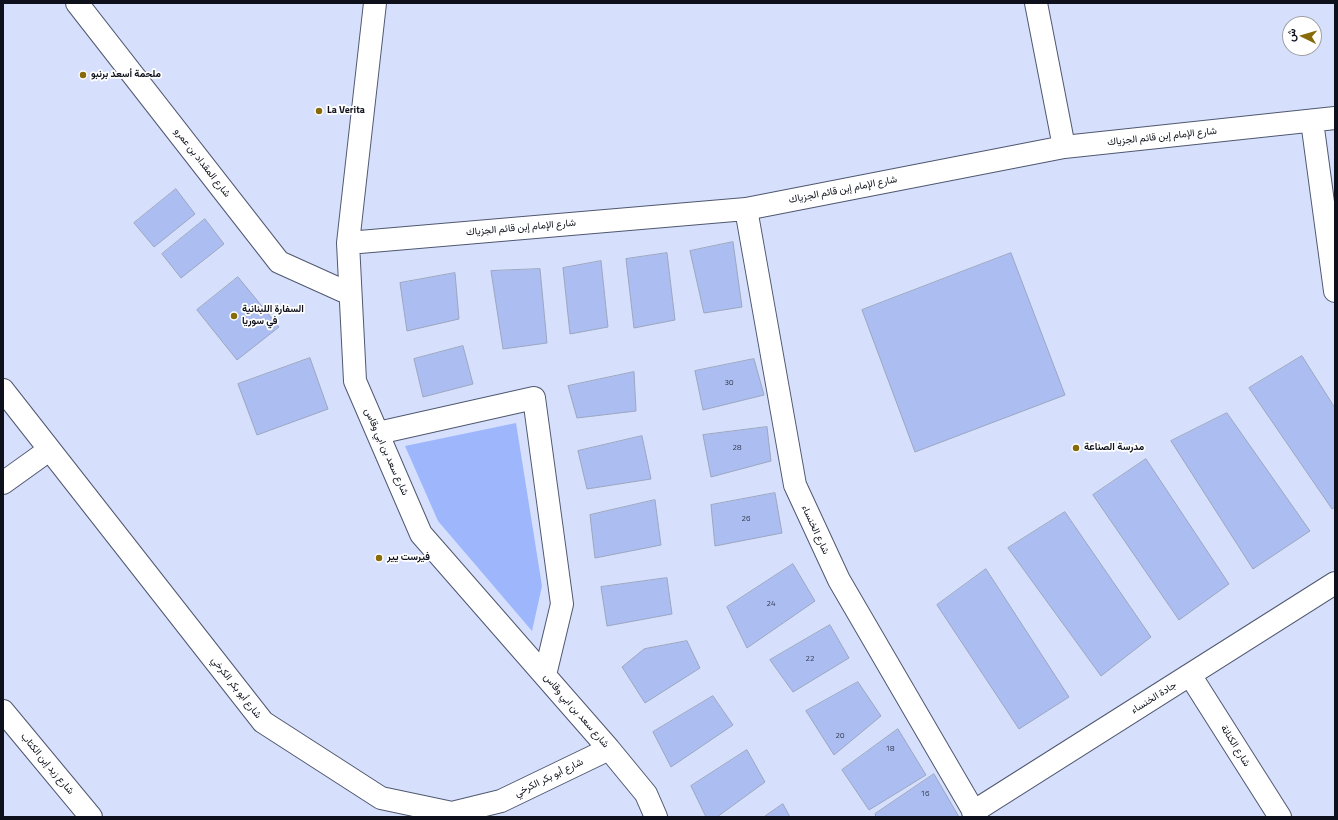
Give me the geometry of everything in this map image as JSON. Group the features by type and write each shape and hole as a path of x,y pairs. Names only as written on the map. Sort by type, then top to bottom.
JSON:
{"street":[{"name":"شارع المقداد بن عمرو","path":"77,3 279,262 350,294"},
{"name":"شارع سعد بن ابي وقاس","path":"375,3 348,243 355,381 421,534 609,749 646,794 656,817"},
{"path":"1036,3 1064,147"},
{"name":"شارع الإمام إبن قائم الجزياك","path":"348,243 746,209 1064,147 1335,118"},
{"path":"1312,121 1335,291"},
{"name":"شارع الخنساء","path":"746,209 795,485 839,580 975,815"},
{"name":"شارع أبو بكر الكرخي","path":"3,390 263,722 381,798 452,813 501,801 609,749"},
{"path":"378,434 534,398 562,604 545,675"},
{"path":"3,483 49,450"},
{"name":"جادة الخنساء","path":"975,815 1190,675 1335,583"},
{"name":"شارع الكنانة","path":"1190,675 1280,817"},
{"name":"شارع زيد إبن الكتاب","path":"3,711 91,817"}],"shaded area":[{"path":"516,423 542,586 532,631 438,521 405,446"}],"building":[{"path":"176,189 195,214 154,247 134,223"},
{"path":"205,219 224,244 181,278 162,254"},
{"path":"733,242 742,307 704,313 690,251"},
{"path":"667,253 675,320 634,328 626,259"},
{"path":"1011,253 1065,395 915,452 862,310"},
{"path":"601,261 608,327 570,334 563,268"},
{"path":"540,269 547,343 503,349 491,271"},
{"path":"455,273 459,319 407,331 400,283"},
{"path":"238,277 279,327 237,360 197,310"},
{"path":"463,346 473,384 423,397 414,359"},
{"path":"1302,356 1335,408 1335,507 1332,509 1249,388"},
{"path":"310,358 328,409 257,435 238,384"},
{"path":"754,359 764,395 703,410 695,371"},
{"path":"634,372 636,411 577,418 568,386"},
{"path":"1227,413 1310,531 1253,569 1171,441"},
{"path":"767,427 771,461 711,477 703,435"},
{"path":"642,436 651,479 587,489 578,451"},
{"path":"1146,459 1229,584 1179,620 1093,495"},
{"path":"775,493 782,533 715,546 711,505"},
{"path":"655,500 661,545 595,558 590,515"},
{"path":"1065,512 1151,637 1101,676 1008,548"},
{"path":"793,564 815,601 747,648 727,607"},
{"path":"986,569 1069,697 1019,729 937,605"},
{"path":"667,578 672,614 607,626 601,587"},
{"path":"830,625 849,658 793,692 770,660"},
{"path":"687,641 700,668 645,703 622,667 644,649"},
{"path":"858,682 881,716 834,755 806,711"},
{"path":"713,696 733,725 671,767 653,732"},
{"path":"898,729 926,775 869,810 842,770"},
{"path":"747,750 765,782 717,817 706,817 691,786"},
{"path":"934,774 959,817 876,817 875,814"},
{"path":"783,804 790,817 764,817"}],"place":[{"name":"ملحمة أسعد برنبو","path":"83,75"},
{"name":"La Verita","path":"319,111"},
{"name":"السفارة اللبنانية في سوريا","path":"234,316"},
{"name":"مدرسة الصناعة","path":"1076,448"},
{"name":"فيرست يير","path":"379,558"}]}
